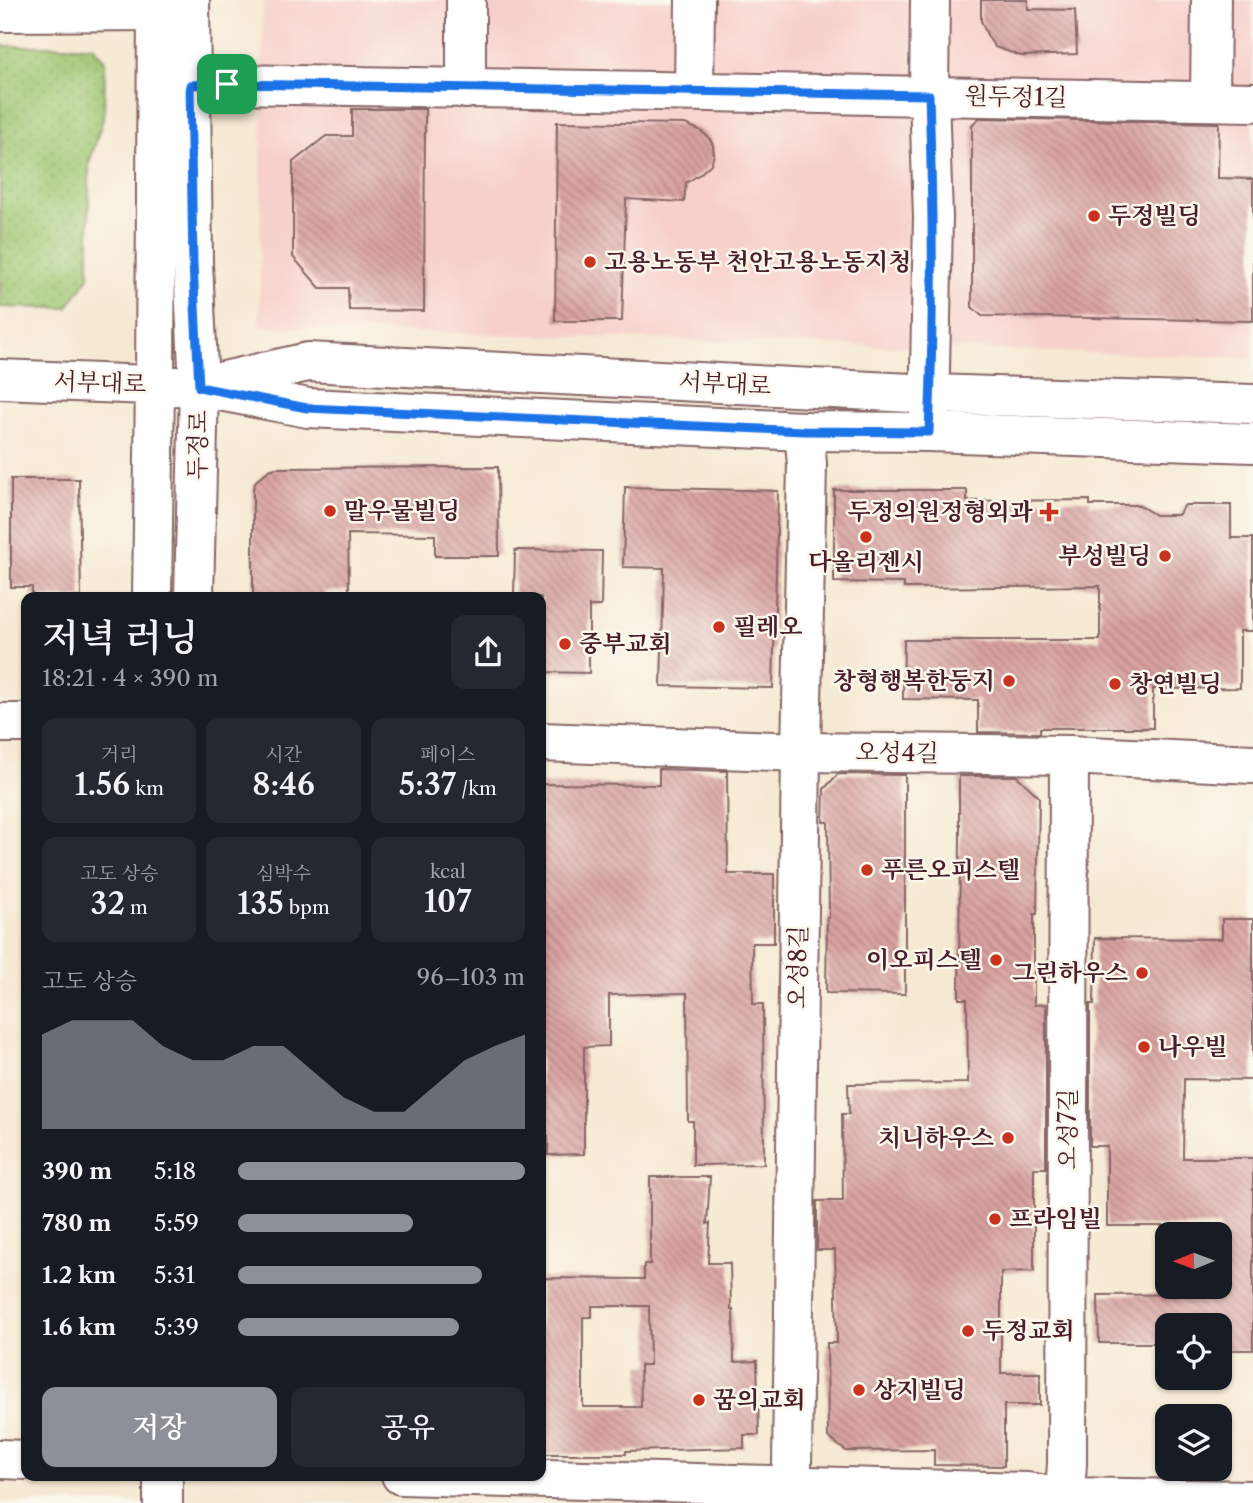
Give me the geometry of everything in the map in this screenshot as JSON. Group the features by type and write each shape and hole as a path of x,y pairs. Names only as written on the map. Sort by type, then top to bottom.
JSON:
{"street":[{"path":"466,0 466,89"},
{"path":"694,91 695,0"},
{"path":"929,432 933,217 929,95 930,0"},
{"path":"1210,101 1211,0"},
{"path":"0,12 168,4"},
{"name":"두정로","path":"168,4 190,85 193,264 199,387 194,592"},
{"name":"두정로","path":"152,592 155,385 168,4"},
{"name":"원두정1길","path":"190,85 1253,102"},
{"name":"서부대로","path":"199,387 308,362 930,394 1253,404"},
{"name":"서부대로","path":"0,379 199,387 307,408 804,431 929,432 1253,443"},
{"name":"오성8길","path":"787,1495 792,1466 807,464 804,431"},
{"path":"0,723 21,723"},
{"name":"오성4길","path":"546,742 801,752 1069,755 1253,764"},
{"name":"오성7길","path":"1064,1500 1067,1450 1069,755"},
{"path":"0,1459 21,1460"},
{"path":"163,1481 163,1503"},
{"path":"453,1481 488,1485 787,1495 1027,1492 1064,1500 1253,1500"}],"shaded area":[{"path":"263,0 1253,0 1253,358 259,327"}],"green space":[{"path":"0,46 93,46 105,61 104,115 89,163 89,277 67,308 0,307"}],"building":[{"path":"981,0 1028,0 1028,9 1075,10 1077,54 1021,56 995,47 981,21"},
{"path":"352,109 425,109 424,311 349,310 348,288 320,288 293,257 293,162 326,136 352,136"},
{"name":"두정빌딩","path":"979,118 1219,123 1218,178 1253,179 1253,321 982,316 972,307 972,125"},
{"name":"고용노동부 천안고용노동지청","path":"557,122 685,124 700,130 713,145 711,164 686,183 684,202 626,199 622,321 555,321"},
{"name":"말우물빌딩","path":"498,467 499,556 435,556 435,535 348,534 349,591 253,592 253,488 256,481 269,470"},
{"path":"11,479 79,479 81,592 32,592 32,587 11,587"},
{"name":"필레오","path":"625,487 778,491 773,688 661,686 664,568 623,567"},
{"path":"834,490 967,490 967,501 1090,500 1090,505 1139,505 1155,515 1178,515 1185,505 1231,505 1231,538 1253,538 1253,631 1240,631 1240,688 1153,689 1153,728 1040,728 1040,733 978,732 978,700 903,699 904,640 1100,640 1100,586 904,588 904,583 834,582"},
{"path":"515,550 602,551 601,606 589,606 589,673 546,672 546,592 514,592"},
{"path":"659,769 727,771 728,874 774,874 774,943 752,943 753,1004 763,1004 764,1164 693,1165 693,1121 688,1121 687,993 609,995 609,1046 584,1047 584,1154 548,1155 546,784 659,785"},
{"path":"838,774 905,775 905,994 826,993 829,918 828,822 823,822 824,789"},
{"path":"959,776 1017,776 1039,797 1037,914 1034,914 1034,1005 1046,1004 1046,1168 1034,1168 1034,1271 1001,1272 1001,1373 1040,1373 1040,1405 1004,1405 1004,1466 934,1465 934,1450 846,1451 828,1437 827,1343 837,1343 835,1250 817,1250 817,1201 843,1201 842,1114 849,1114 848,1084 968,1083 967,999 959,999"},
{"path":"1222,919 1253,919 1253,1080 1184,1079 1183,1158 1253,1158 1253,1350 1232,1350 1232,1313 1155,1313 1155,1343 1099,1343 1098,1295 1155,1295 1155,1299 1232,1299 1232,1222 1155,1222 1155,1226 1107,1226 1107,1146 1090,1146 1090,1004 1094,1004 1095,938 1222,939"},
{"path":"650,1177 710,1177 708,1263 730,1263 734,1362 757,1361 759,1435 744,1435 744,1448 626,1451 626,1454 546,1454 546,1278 644,1279 644,1264 650,1264","holes":["592,1306 649,1306 650,1365 640,1365 641,1407 583,1407 583,1317 592,1317"]}],"place":[{"name":"두정빌딩","path":"1094,216"},
{"name":"고용노동부 천안고용노동지청","path":"590,262"},
{"name":"말우물빌딩","path":"330,511"},
{"name":"두정의원정형외과","path":"1049,512"},
{"name":"다올리젠시","path":"866,537"},
{"name":"부성빌딩","path":"1165,556"},
{"name":"필레오","path":"719,627"},
{"name":"중부교회","path":"565,644"},
{"name":"창형행복한둥지","path":"1009,681"},
{"name":"창연빌딩","path":"1115,684"},
{"name":"푸른오피스텔","path":"867,870"},
{"name":"이오피스텔","path":"996,960"},
{"name":"그린하우스","path":"1142,973"},
{"name":"나우빌","path":"1144,1047"},
{"name":"치니하우스","path":"1008,1138"},
{"name":"프라임빌","path":"995,1219"},
{"name":"두정교회","path":"968,1331"},
{"name":"상지빌딩","path":"859,1390"},
{"name":"꿈의교회","path":"699,1400"}],"route":[{"path":"227,84 929,95 933,217 929,432 804,431 307,408 199,387 193,264 190,85 227,84"}]}
